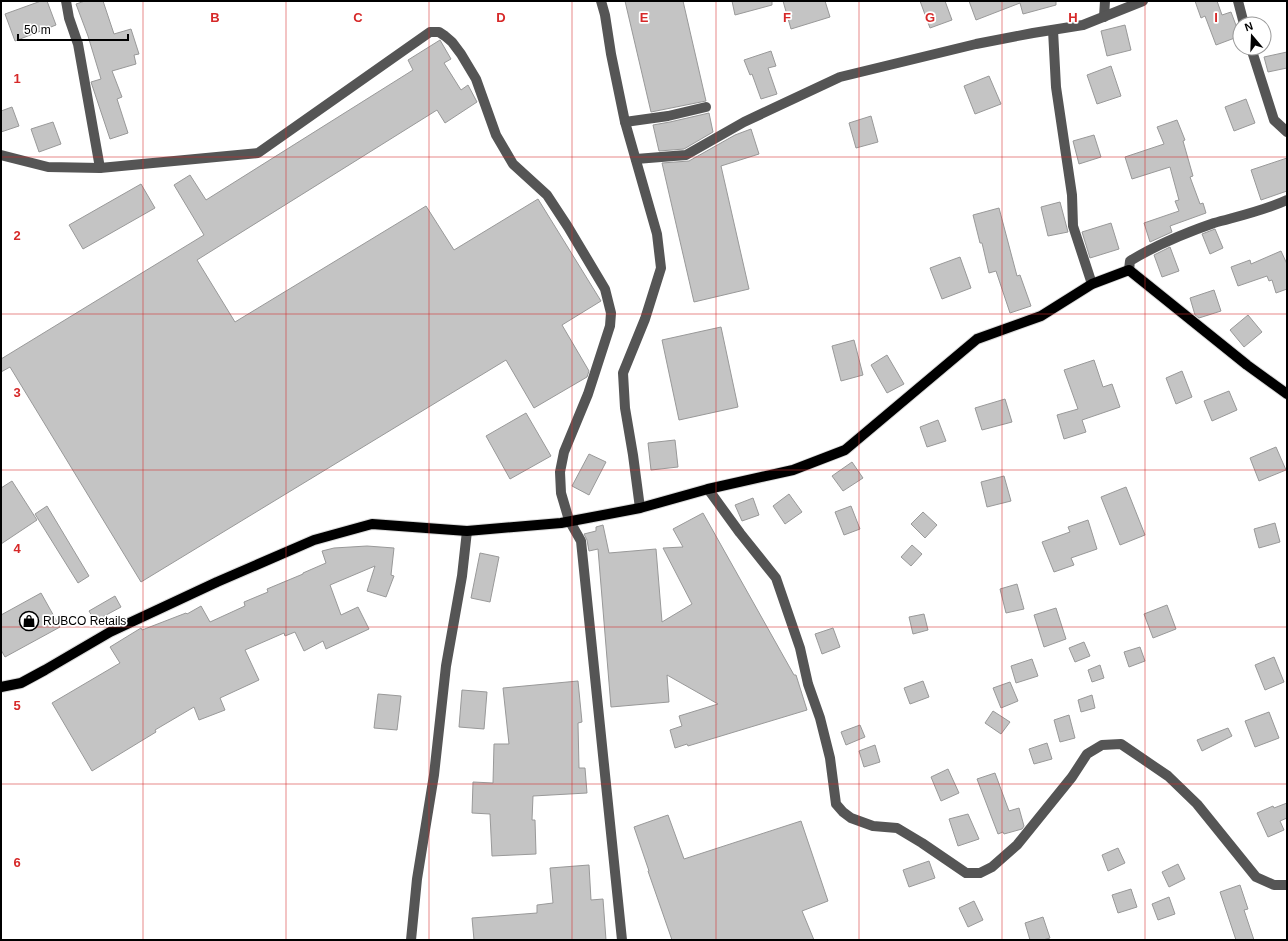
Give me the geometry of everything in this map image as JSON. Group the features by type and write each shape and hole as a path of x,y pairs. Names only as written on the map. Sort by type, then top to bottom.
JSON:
{"main road":[{"path":"1,687 21,683 110,632 217,582 314,540 372,524 467,531 561,523 569,520 640,508 708,489 793,470 845,450 977,339 1041,316 1092,284 1129,270 1247,365 1287,394"}],"street":[{"path":"66,1 69,18 78,44 100,168"},
{"path":"602,1 610,54 625,122 657,234 661,268 645,319 623,373 625,408 640,508"},
{"path":"1104,17 1105,1"},
{"path":"636,159 686,155 744,122 840,77 976,44 1083,25 1143,1"},
{"path":"1238,1 1242,16"},
{"path":"1053,30 1056,87 1072,195 1073,226 1092,284"},
{"path":"1,155 48,167 100,168 258,153 430,32 438,32 452,42 476,79 496,135 513,164 547,195 605,289 611,313 610,326 588,394 564,452 560,472 561,493 569,520 581,541 622,940"},
{"path":"1254,56 1274,120 1287,132"},
{"path":"625,122 668,116 706,107"},
{"path":"1129,270 1130,261 1152,248 1214,224 1268,208 1287,200"},
{"path":"708,489 740,533 776,578 800,648 808,684 820,718 830,758 836,804 851,818 873,826 896,828 922,843 966,873 980,873 992,867 1017,845 1072,777 1087,754 1102,745 1121,744 1168,776 1197,804 1256,877 1274,885 1287,885"},
{"path":"411,940 417,880 434,775 446,666 462,576 467,531"}],"building":[{"path":"41,1 47,1 56,25 15,41 5,14"},
{"path":"85,1 103,1 114,34 131,29 139,54 134,55 136,64 112,71 122,97 117,99 128,133 110,139 91,82 101,79 88,36 76,4"},
{"path":"625,1 683,1 706,101 651,112"},
{"path":"732,1 772,1 772,5 735,15"},
{"path":"783,1 825,1 830,17 791,29"},
{"path":"920,1 945,1 952,20 930,28"},
{"path":"969,1 1056,1 1056,5 1023,14 1020,3 976,20"},
{"path":"1195,1 1217,1 1222,15 1231,12 1232,16 1232,39 1216,45 1205,16 1201,18"},
{"path":"1125,25 1131,50 1107,56 1101,31"},
{"path":"440,40 451,59 444,63 461,90 468,85 477,102 445,123 437,110 197,260 235,322 426,206 454,250 538,199 601,301 562,325 589,371 587,377 534,408 506,360 141,582 10,367 1,372 1,359 204,235 174,185 190,175 206,200 413,70 408,60"},
{"path":"771,51 776,66 768,68 777,94 761,99 752,74 750,75 744,60"},
{"path":"1287,52 1287,68 1268,72 1264,57"},
{"path":"1111,66 1121,96 1097,104 1087,75"},
{"path":"989,76 1001,104 975,114 964,86"},
{"path":"1246,99 1255,123 1234,131 1225,107"},
{"path":"12,107 19,126 1,132 1,111"},
{"path":"709,113 713,132 684,149 659,151 653,125"},
{"path":"871,116 878,142 856,148 849,123"},
{"path":"1177,120 1185,140 1183,141 1193,176 1190,177 1200,204 1203,203 1206,213 1170,226 1172,232 1150,242 1144,223 1179,211 1175,201 1179,200 1170,167 1132,179 1125,157 1164,144 1157,127"},
{"path":"53,122 61,144 39,152 31,129"},
{"path":"751,129 759,154 721,166 749,289 694,302 662,163 689,161 735,135"},
{"path":"1094,135 1101,157 1079,164 1073,141"},
{"path":"1287,158 1287,191 1261,200 1251,170"},
{"path":"141,184 155,208 83,249 69,225"},
{"path":"1060,202 1068,232 1048,236 1041,207"},
{"path":"999,208 1017,276 1020,275 1031,306 1010,313 996,271 989,273 982,243 980,243 973,215"},
{"path":"1111,223 1119,249 1090,258 1082,232"},
{"path":"1215,229 1223,248 1210,254 1202,234"},
{"path":"1170,247 1179,271 1162,277 1154,255"},
{"path":"1281,251 1287,264 1287,289 1276,293 1272,280 1269,281 1267,276 1238,286 1231,267 1250,260 1251,264"},
{"path":"960,257 971,288 942,299 930,268"},
{"path":"1214,290 1221,311 1199,318 1195,315 1190,298"},
{"path":"1248,315 1262,332 1244,347 1230,330"},
{"path":"721,327 738,407 679,420 662,340"},
{"path":"854,340 863,375 841,381 832,346"},
{"path":"887,355 904,384 887,393 871,365"},
{"path":"1094,360 1103,387 1112,384 1120,407 1082,420 1086,432 1064,439 1057,415 1078,409 1064,370"},
{"path":"1182,371 1192,397 1176,404 1166,378"},
{"path":"1229,391 1237,410 1212,421 1204,401"},
{"path":"1005,399 1012,422 982,430 975,408"},
{"path":"526,413 551,456 510,479 486,436"},
{"path":"938,420 946,441 927,447 920,427"},
{"path":"675,440 678,467 651,470 648,443"},
{"path":"1276,447 1286,470 1259,481 1250,458"},
{"path":"589,454 606,462 589,495 572,486"},
{"path":"852,462 863,478 843,491 832,476"},
{"path":"1004,476 1011,501 987,507 981,482"},
{"path":"12,481 37,520 1,544 1,488"},
{"path":"1126,487 1145,535 1120,545 1101,497"},
{"path":"789,494 802,512 785,524 773,506"},
{"path":"753,498 759,515 742,521 735,505"},
{"path":"47,506 89,576 78,583 35,514"},
{"path":"851,506 860,529 844,535 835,512"},
{"path":"923,512 937,525 925,538 911,524"},
{"path":"703,513 794,675 796,675 807,710 688,746 687,744 675,748 670,730 682,726 679,716 718,704 667,675 669,702 611,707 598,549 589,551 584,534 596,531 596,527 603,525 609,553 656,549 662,622 692,604 663,548 683,547 673,529"},
{"path":"1088,520 1097,549 1071,558 1074,565 1054,572 1042,542 1070,532 1068,527"},
{"path":"1275,523 1280,542 1259,548 1254,529"},
{"path":"912,545 922,554 911,566 901,557"},
{"path":"367,546 394,548 391,575 394,576 386,597 367,591 375,566 330,585 341,615 358,607 369,629 326,649 323,641 304,651 295,632 285,636 284,633 245,650 259,680 220,698 225,710 199,720 194,707 155,730 156,732 92,771 52,703 120,663 110,647 141,628 142,630 186,613 187,614 201,606 210,622 245,606 244,602 268,592 267,589 326,563 322,551 334,548"},
{"path":"480,553 499,557 490,602 471,598"},
{"path":"1017,584 1024,609 1006,613 1000,589"},
{"name":"RUBCO Retails","path":"41,593 60,627 5,657 1,650 1,615"},
{"path":"115,596 121,607 95,621 89,611"},
{"path":"1167,605 1176,629 1153,638 1144,614"},
{"path":"1056,608 1066,639 1044,647 1034,615"},
{"path":"924,614 928,630 913,634 909,617"},
{"path":"833,628 840,647 822,654 815,634"},
{"path":"1084,642 1090,656 1075,662 1069,648"},
{"path":"1140,647 1145,661 1129,667 1124,652"},
{"path":"1274,657 1284,682 1265,690 1255,665"},
{"path":"1032,659 1038,676 1016,683 1011,666"},
{"path":"1100,665 1104,678 1092,682 1088,670"},
{"path":"578,681 582,722 578,723 579,768 585,768 587,793 533,796 532,820 535,820 536,854 492,856 490,814 472,813 473,782 493,783 494,744 509,744 503,688"},
{"path":"923,681 929,697 910,704 904,688"},
{"path":"1010,682 1018,701 1001,708 993,688"},
{"path":"462,690 487,692 484,729 459,727"},
{"path":"378,694 401,696 397,730 374,728"},
{"path":"1092,695 1095,708 1081,712 1078,700"},
{"path":"993,711 1010,722 1001,734 985,723"},
{"path":"1269,712 1279,738 1255,747 1245,721"},
{"path":"1069,715 1075,738 1060,742 1054,720"},
{"path":"860,725 865,737 846,745 841,732"},
{"path":"1228,728 1232,736 1202,751 1197,740"},
{"path":"1047,743 1052,759 1034,764 1029,749"},
{"path":"875,745 880,762 864,767 859,751"},
{"path":"948,769 959,793 941,801 931,777"},
{"path":"995,773 1009,811 1019,808 1024,826 1022,829 1004,834 1003,832 998,834 977,779"},
{"path":"1287,803 1287,818 1280,821 1284,830 1268,837 1257,813 1273,806 1274,808"},
{"path":"968,814 979,839 958,846 949,819"},
{"path":"668,815 684,859 801,821 828,901 802,911 814,940 672,940 634,827"},
{"path":"1118,848 1125,863 1108,871 1102,855"},
{"path":"929,861 935,878 909,887 903,870"},
{"path":"1178,864 1185,879 1169,887 1162,872"},
{"path":"589,865 591,900 603,899 606,940 474,940 472,918 537,913 537,905 553,903 550,868"},
{"path":"1240,885 1248,909 1244,910 1254,940 1236,940 1220,892"},
{"path":"1131,889 1137,907 1118,913 1112,895"},
{"path":"1169,897 1175,914 1158,920 1152,904"},
{"path":"974,901 983,920 968,927 959,908"},
{"path":"1043,917 1050,938 1043,940 1030,940 1025,923"}],"place":[{"name":"RUBCO Retails","path":"29,621"}]}
